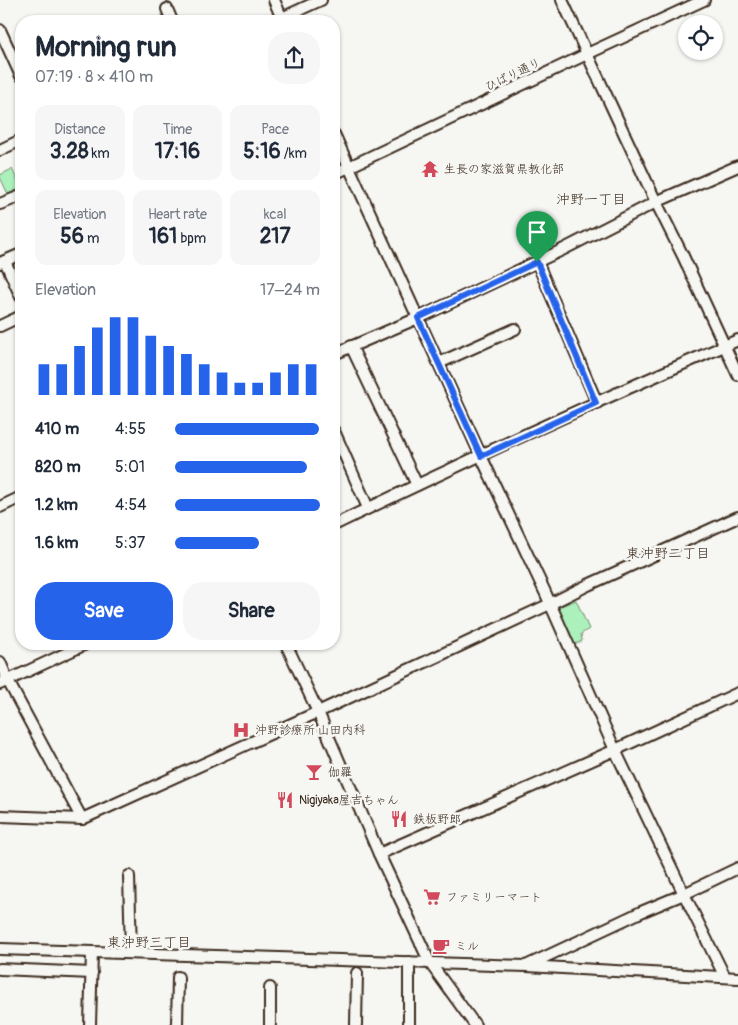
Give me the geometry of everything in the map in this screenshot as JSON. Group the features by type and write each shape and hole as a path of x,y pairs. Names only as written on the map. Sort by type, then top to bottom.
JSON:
{"street":[{"path":"274,0 278,15"},
{"path":"290,15 321,0"},
{"path":"562,0 738,375"},
{"name":"ひばり通り","path":"340,171 704,0"},
{"path":"167,9 170,15"},
{"path":"0,30 15,63"},
{"path":"0,150 15,143"},
{"path":"340,149 550,604 615,750 725,978"},
{"path":"340,351 418,318 537,262 656,202 738,166"},
{"path":"0,204 15,198"},
{"path":"15,257 2,262 15,285"},
{"path":"537,262 596,403"},
{"path":"0,326 15,319"},
{"path":"439,364 515,329"},
{"path":"340,522 596,403 738,340"},
{"path":"350,346 417,485"},
{"path":"340,445 368,508"},
{"path":"0,507 15,500"},
{"path":"0,816 82,819 738,517"},
{"path":"4,683 73,650"},
{"path":"289,650 430,962 475,1025"},
{"path":"0,662 4,683 82,819"},
{"path":"380,854 615,750 738,693"},
{"path":"527,966 738,868"},
{"path":"129,876 130,953"},
{"path":"0,949 430,962 738,978"},
{"path":"90,1025 92,952"},
{"path":"408,962 409,1025"},
{"path":"0,969 92,973"},
{"path":"356,1025 357,973"},
{"path":"176,1025 178,977"},
{"path":"270,988 270,1025"}],"green space":[{"path":"12,169 15,175 15,191 8,194 0,175"},
{"path":"576,600 589,629 581,634 582,641 573,645 556,608"}],"place":[{"name":"生長の家滋賀県教化部","path":"430,169"},
{"name":"沖野診療所 山田内科","path":"241,730"},
{"name":"伽羅","path":"314,772"},
{"name":"Nigiyaka屋吉ちゃん","path":"285,800"},
{"name":"鉄板野郎","path":"399,819"},
{"name":"ファミリーマート","path":"432,897"},
{"name":"ミル","path":"441,946"}],"district":[{"name":"沖野一丁目","path":"591,199"},
{"name":"東沖野二丁目","path":"668,553"},
{"name":"東沖野三丁目","path":"149,942"}],"route":[{"path":"537,262 596,403 481,456 418,318 537,262"}]}
